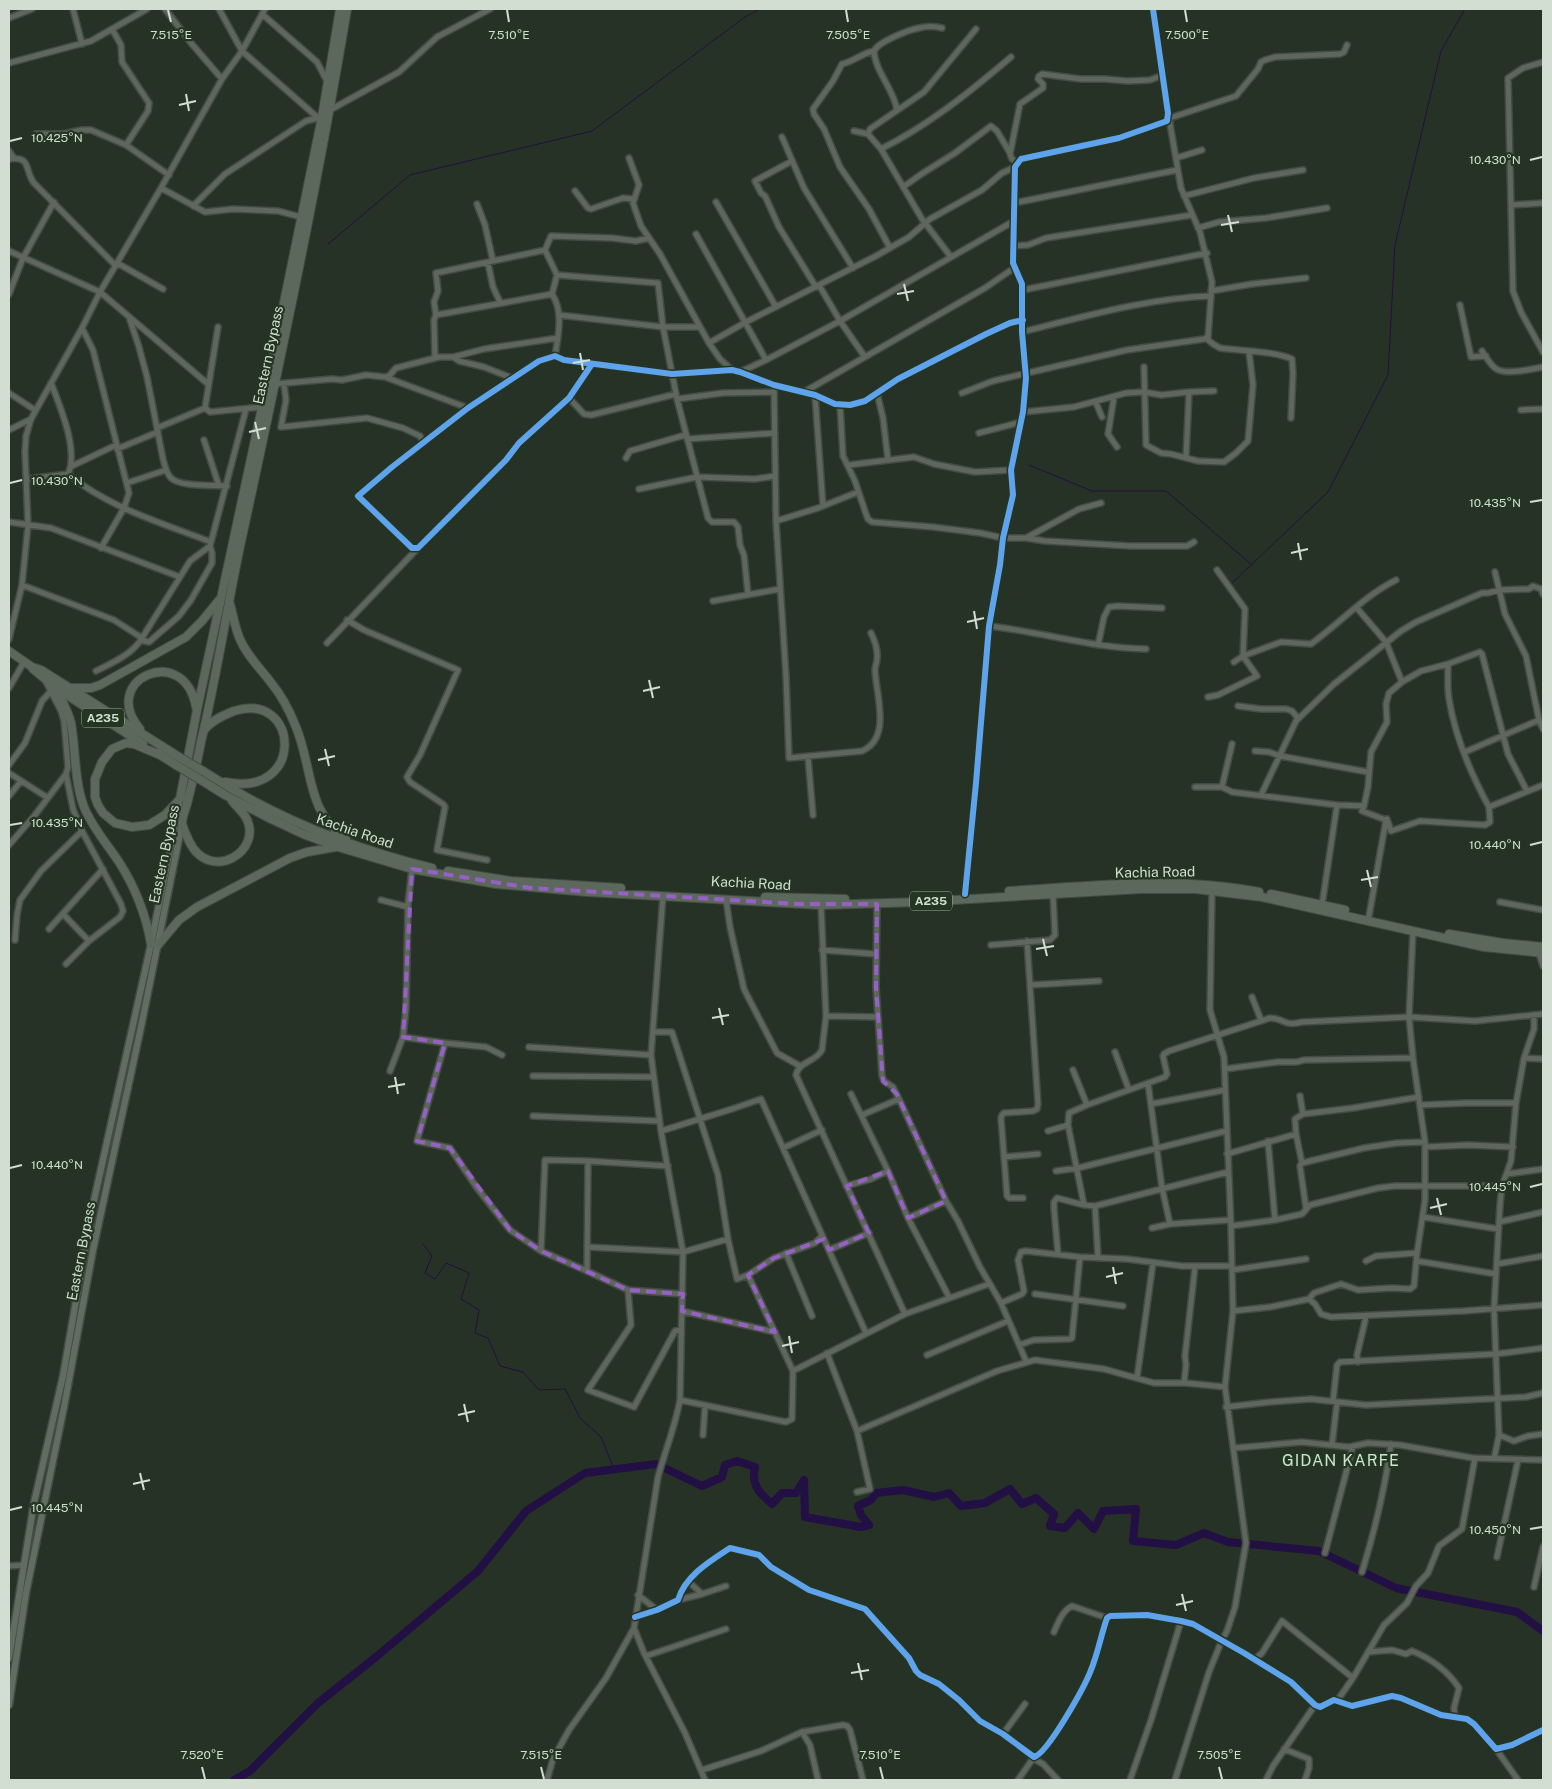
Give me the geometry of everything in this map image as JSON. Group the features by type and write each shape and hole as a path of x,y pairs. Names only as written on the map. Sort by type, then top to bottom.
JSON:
{"highway":[{"name":"Eastern Bypass","path":"182,824 204,730 226,597 262,407 328,82 340,9"},
{"name":"Eastern Bypass","path":"180,799 197,710 226,597 275,384 330,110 347,9"},
{"path":"70,688 91,688 100,685 177,643 194,630 226,597 239,638 250,657 274,686 297,728 315,800 322,814 340,835 358,849"},
{"name":"Kachia Road","path":"9,651 218,781 276,814 358,849 412,869 505,885 633,892 831,899 965,894 1142,883 1180,883 1243,889 1322,905 1340,912 1413,931 1484,947 1542,951"},
{"name":"A235","path":"32,667 53,690 225,795"},
{"path":"147,736 134,721 129,702 133,687 146,674 154,671 164,671 178,678 190,690 197,710"},
{"path":"53,690 65,706 70,723 76,775 83,805 91,822 120,865 134,890 155,945 179,920 196,906 290,858 307,852 338,847"},
{"path":"204,730 215,720 234,711 248,708 266,712 273,717 282,729 286,744 282,760 272,773 250,783 233,784 218,781"},
{"path":"160,755 134,744 126,743 107,754 97,770 95,788 98,805 103,813 115,823 125,826 142,827 157,821 180,799"},
{"path":"182,824 191,845 198,855 211,861 224,862 233,858 240,853 247,842 249,828 245,816 225,795"},
{"name":"Kachia Road","path":"225,795 278,823 338,847 358,849 430,868 492,878 663,896 821,904 877,904 1159,888 1212,890 1369,916 1464,937 1542,951"}],"main road":[{"name":"Eastern Bypass","path":"9,1705 26,1593 155,945 180,799"},
{"name":"Eastern Bypass","path":"9,1658 34,1503 63,1376 91,1214 182,824"}],"street":[{"path":"9,18 32,9"},
{"path":"73,9 82,44"},
{"path":"9,62 82,44 147,9"},
{"path":"165,9 190,43 222,79"},
{"path":"219,9 242,51 320,117"},
{"path":"330,110 399,72 430,43 449,30 490,9"},
{"path":"1153,9 1177,170 1184,196 1198,228 1206,253 1212,282 1209,334 1206,338"},
{"path":"9,639 22,585 28,525 26,436 31,419 100,292 169,175 222,79 242,51 263,11 317,62 328,82"},
{"path":"890,248 869,209 840,167 824,129 814,114 813,109 833,81 842,64 850,62 867,52 874,51 882,43 917,28 933,26 942,28"},
{"path":"868,134 870,129 924,92 976,28"},
{"path":"112,29 121,45 122,62 149,102 148,111 126,145"},
{"path":"709,343 909,237 930,219 982,190 1021,160 1119,138 1165,122 1169,118 1236,96 1265,60 1275,57 1340,54 1344,52 1347,46"},
{"path":"874,51 880,72 896,102 897,110"},
{"path":"881,149 928,121 980,83 1011,57"},
{"path":"1543,62 1523,68 1508,78 1513,291 1521,312 1540,340 1543,352"},
{"path":"1010,154 1018,108 1022,101 1043,88 1043,84 1038,79 1042,74 1081,80 1105,79 1128,81 1150,80 1163,75"},
{"path":"193,206 225,174 306,120 320,117"},
{"path":"903,187 955,153 991,126 997,131 1016,165 1013,263 1021,279 1023,290 1022,332 1026,374 1023,412 1011,470 1013,495 1003,538 989,626 965,894"},
{"path":"36,134 63,134 91,130 126,145 169,175"},
{"path":"854,131 868,134 881,149 926,223 952,257"},
{"path":"782,137 804,188 853,268"},
{"path":"1176,158 1202,150"},
{"path":"9,151 12,159 24,161 28,166 30,178 116,264 163,288"},
{"path":"629,158 639,185 633,199 641,226 660,254 709,343 720,359 732,370"},
{"path":"792,161 755,181 761,193 765,196 779,228 865,357"},
{"path":"1014,203 1177,170"},
{"path":"1184,196 1254,178 1303,170"},
{"path":"161,188 205,212 233,208 278,212 301,218"},
{"path":"575,191 588,208 591,209 623,198 633,199"},
{"path":"9,294 23,258 54,202"},
{"path":"716,202 776,306"},
{"path":"1511,205 1543,203"},
{"path":"477,204 486,226 493,287 500,302"},
{"path":"1198,228 1219,222 1266,218 1327,208"},
{"path":"1013,246 1028,245 1046,238 1192,215"},
{"path":"740,372 840,321 1014,221"},
{"path":"696,234 766,360"},
{"path":"552,294 557,275 545,250 551,236 612,238 636,241 649,238"},
{"path":"435,358 434,320 436,316 434,302 438,291 436,273 545,250"},
{"path":"9,251 100,292 208,384"},
{"path":"1023,290 1206,253"},
{"path":"804,392 985,288 1014,268"},
{"path":"557,275 658,283 663,326 676,397 708,518 712,522 734,522 738,527 740,545 744,554 748,595"},
{"path":"1022,332 1112,310 1211,294 1252,284 1306,278"},
{"path":"436,316 500,302 552,294"},
{"path":"552,294 557,301 559,316 555,356"},
{"path":"1460,305 1471,357 1484,354 1496,369 1504,372 1543,367"},
{"path":"559,316 663,326 699,327"},
{"path":"128,317 139,347 166,470 173,480 227,486"},
{"path":"418,548 412,548 358,496 468,408 539,361 555,356 564,360 672,374 732,370 840,405 850,405 865,401 898,378 986,334 1010,323 1023,320"},
{"path":"205,408 218,327"},
{"path":"82,328 93,350 129,493 124,508 101,548"},
{"path":"385,377 389,376 396,368 435,358 453,357 484,349 558,338"},
{"path":"962,393 993,381 1127,350 1206,338 1220,348 1272,353 1292,359 1291,418"},
{"path":"1144,367 1146,445 1161,454 1171,454 1198,461 1224,462 1248,441 1252,385 1250,352"},
{"path":"453,357 458,361 484,367 512,378"},
{"path":"327,643 347,620 372,598 418,548 506,460 518,443 569,398 592,364"},
{"path":"275,384 332,379 342,380 366,375 385,377 468,408"},
{"path":"51,382 68,435 72,466 68,474"},
{"path":"284,384 286,400 281,427 367,418 404,428 420,436 424,443"},
{"path":"774,385 776,521 789,758 862,752 870,748 875,740 881,718 875,668 877,659 876,646 871,633"},
{"path":"1023,412 1096,403 1126,393 1144,392 1160,396 1214,391"},
{"path":"569,398 584,414 591,415 676,397 774,392"},
{"path":"1186,457 1189,392"},
{"path":"9,393 35,410"},
{"path":"877,393 883,418 888,460"},
{"path":"814,395 823,506"},
{"path":"1114,397 1108,434 1117,447"},
{"path":"1096,403 1102,417"},
{"path":"840,405 844,456 855,480 868,519 872,522 942,528 1003,538 1026,538 1045,541 1131,546 1187,546 1194,542"},
{"path":"205,408 210,412 262,407"},
{"path":"72,466 205,408"},
{"path":"22,585 114,620 144,641 149,642 179,616 191,600 212,563 211,544 246,409"},
{"path":"1521,410 1543,409"},
{"path":"9,430 31,419"},
{"path":"978,433 1021,422"},
{"path":"626,458 630,451 686,437 775,433"},
{"path":"204,440 219,486"},
{"path":"848,465 914,457 934,464 975,472 1011,470"},
{"path":"127,483 166,470"},
{"path":"27,479 68,474 124,508 211,544"},
{"path":"639,489 697,478 755,479 775,476"},
{"path":"776,521 823,506 858,492"},
{"path":"1026,538 1079,509 1101,503"},
{"path":"9,522 51,528 180,577"},
{"path":"96,670 130,652 138,644 180,577 197,555 211,544"},
{"path":"1208,698 1257,676 1244,656 1245,609 1217,570"},
{"path":"1495,572 1505,614 1526,656 1543,729"},
{"path":"1234,662 1244,656 1281,642 1312,644 1356,607 1385,585 1396,580"},
{"path":"1261,796 1298,718 1334,684 1386,642 1416,622 1482,593 1498,590 1529,589 1533,586 1542,591"},
{"path":"713,601 780,589"},
{"path":"1098,645 1104,616 1109,607 1162,608"},
{"path":"1356,607 1386,642 1402,682"},
{"path":"347,620 364,630 458,670 420,755 407,777 410,782 443,804 437,850 487,860"},
{"path":"989,626 1021,630 1098,645 1146,649"},
{"path":"1448,664 1449,698 1457,733 1473,777 1489,808 1490,822 1485,825 1420,821 1391,831 1387,819 1362,811 1368,787 1371,752 1387,725 1386,704 1389,693 1402,682 1425,669 1448,664 1480,652 1511,761 1527,791"},
{"path":"9,688 24,662"},
{"path":"9,765 25,743 42,701 53,690 64,721 68,767 66,774 48,798 9,845"},
{"path":"1238,706 1286,709 1292,711 1298,718"},
{"path":"1464,752 1503,736 1539,717 1543,710"},
{"path":"1222,787 1232,744"},
{"path":"1255,751 1368,772"},
{"path":"808,757 813,815"},
{"path":"9,773 48,798"},
{"path":"66,774 73,809 82,832 121,904 123,912 120,917 89,941 66,964"},
{"path":"9,796 20,781"},
{"path":"1489,808 1543,785"},
{"path":"1195,787 1222,787 1232,792 1261,796 1337,805 1364,806"},
{"path":"1322,905 1337,805"},
{"path":"1369,916 1386,820"},
{"path":"15,940 20,900 41,871 82,832"},
{"path":"49,929 102,869"},
{"path":"390,1071 403,1037 407,989 408,907 412,869"},
{"path":"1175,1780 1209,1672 1222,1640 1228,1631 1235,1607 1246,1543 1234,1448 1226,1408 1225,1387 1233,1311 1232,1268 1224,1057 1210,1010 1209,994 1212,890"},
{"path":"991,945 1050,940 1055,935 1053,894"},
{"path":"663,896 651,1055 661,1131 683,1252 680,1400 676,1424 660,1467 634,1617 634,1628 646,1656 682,1725 705,1780"},
{"path":"381,900 408,907"},
{"path":"726,900 744,989 777,1054 800,1066"},
{"path":"1500,902 1543,910"},
{"path":"821,904 826,1016 821,1052 800,1066 796,1075 905,1314"},
{"path":"877,904 875,954 883,1080 894,1087 946,1201 989,1284 1001,1303 1026,1362"},
{"path":"63,914 89,941"},
{"path":"1233,1311 1270,1307 1309,1299 1314,1293 1341,1284 1358,1290 1413,1288 1423,1217 1425,1145 1409,1017 1413,931"},
{"path":"1023,1198 1009,1198 1007,1196 1002,1115 1033,1111 1038,1104 1027,941"},
{"path":"822,950 875,954"},
{"path":"1542,951 1543,966"},
{"path":"1030,985 1100,981"},
{"path":"400,988 407,989"},
{"path":"1252,997 1262,1020"},
{"path":"1084,1205 1068,1126 1069,1113 1165,1077 1167,1074 1164,1054 1262,1020 1275,1018 1286,1024 1409,1017 1466,1022 1543,1014"},
{"path":"826,1016 878,1016"},
{"path":"1494,1459 1498,1435 1494,1309 1498,1229 1502,1186 1507,1174 1513,1147 1516,1103 1524,1058 1534,1029 1534,1016"},
{"path":"653,1032 672,1032 718,1175 728,1239 737,1279 748,1275 774,1258 815,1243 822,1236"},
{"path":"403,1037 486,1047 502,1055"},
{"path":"445,1043 417,1142 450,1148 477,1188 510,1230 541,1251 628,1290 683,1294"},
{"path":"529,1047 651,1055"},
{"path":"1115,1052 1129,1090"},
{"path":"1225,1069 1304,1060 1413,1058"},
{"path":"1524,1058 1543,1059"},
{"path":"1074,1070 1087,1105"},
{"path":"533,1076 654,1077"},
{"path":"1148,1084 1162,1188 1170,1224"},
{"path":"1151,1104 1225,1090"},
{"path":"851,1094 908,1218 949,1297"},
{"path":"1300,1096 1303,1114"},
{"path":"1306,1208 1300,1166 1302,1163 1295,1119 1303,1114 1419,1097"},
{"path":"661,1131 761,1098 866,1333"},
{"path":"862,1115 900,1099"},
{"path":"1420,1105 1466,1102 1516,1103"},
{"path":"533,1116 660,1121"},
{"path":"1048,1131 1068,1126"},
{"path":"783,1148 822,1130"},
{"path":"1056,1171 1078,1168 1226,1131"},
{"path":"1227,1154 1296,1134"},
{"path":"1268,1141 1275,1220"},
{"path":"1302,1163 1364,1148 1425,1145 1513,1147"},
{"path":"1004,1157 1038,1154"},
{"path":"541,1251 545,1160 668,1166"},
{"path":"587,1272 588,1161"},
{"path":"1507,1174 1543,1169"},
{"path":"846,1186 871,1179 888,1171"},
{"path":"1058,1254 1054,1209 1055,1199 1059,1197 1084,1205 1095,1206 1228,1172"},
{"path":"1152,1228 1170,1224 1275,1220 1302,1214 1310,1205 1378,1188 1395,1186 1502,1186"},
{"path":"908,1218 946,1201"},
{"path":"1095,1206 1098,1258"},
{"path":"1499,1222 1543,1212"},
{"path":"1423,1217 1498,1229"},
{"path":"815,1243 828,1248 868,1233"},
{"path":"587,1247 683,1252 728,1239"},
{"path":"1001,1303 1022,1294 1024,1291 1018,1260 1021,1252 1034,1251 1195,1267 1232,1268 1306,1258"},
{"path":"1366,1261 1376,1256 1417,1252"},
{"path":"786,1253 812,1316"},
{"path":"1496,1264 1543,1256"},
{"path":"1020,1345 1034,1340 1072,1338 1080,1257"},
{"path":"1417,1261 1496,1274"},
{"path":"1137,1378 1153,1263"},
{"path":"1184,1383 1186,1365 1184,1356 1195,1267"},
{"path":"680,1400 790,1421 792,1419 793,1371 748,1275"},
{"path":"793,1371 905,1314 989,1284"},
{"path":"628,1290 631,1325 588,1390 634,1407 675,1331 682,1330"},
{"path":"1036,1294 1123,1306"},
{"path":"1309,1299 1312,1300 1321,1314 1325,1316 1366,1317 1543,1305"},
{"path":"682,1311 775,1332"},
{"path":"1358,1362 1356,1354 1366,1317"},
{"path":"927,1355 1008,1321"},
{"path":"1332,1445 1337,1365 1344,1362 1496,1354 1543,1348"},
{"path":"827,1353 857,1431 870,1489 857,1492"},
{"path":"857,1431 997,1371 1026,1362 1043,1360 1074,1364 1104,1369 1154,1383 1184,1383 1225,1387"},
{"path":"1226,1408 1288,1400 1311,1399 1366,1405 1498,1398 1543,1393"},
{"path":"703,1435 705,1406"},
{"path":"1498,1435 1514,1441 1528,1436 1543,1434"},
{"path":"1234,1448 1302,1442 1353,1446 1391,1444 1475,1458 1543,1460"},
{"path":"1362,1572 1379,1511 1391,1444"},
{"path":"1325,1553 1353,1446"},
{"path":"1337,1701 1385,1624 1407,1603 1416,1586 1428,1573 1439,1546 1462,1528 1475,1458"},
{"path":"1497,1557 1518,1460"},
{"path":"678,1600 680,1592 698,1570 730,1548 759,1555 771,1567 810,1590 865,1609 909,1658 920,1675 939,1684 959,1700 980,1721 1003,1734 1042,1764 1058,1780"},
{"path":"1534,1587 1543,1548"},
{"path":"9,1566 24,1565"},
{"path":"689,1582 702,1594"},
{"path":"634,1617 657,1610 678,1600 726,1586"},
{"path":"638,1595 657,1610"},
{"path":"1054,1632 1069,1606 1106,1618 1110,1616 1147,1615 1193,1624 1291,1682 1315,1705 1320,1707 1330,1701 1337,1701 1352,1706 1392,1696 1401,1698 1441,1716 1467,1718 1496,1749 1518,1780"},
{"path":"1018,1780 1034,1758 1041,1753 1065,1719 1082,1688 1091,1670 1106,1618"},
{"path":"1130,1780 1151,1720 1181,1621"},
{"path":"1244,1653 1255,1659 1262,1653 1282,1621 1353,1678"},
{"path":"548,1780 553,1758 569,1730 606,1678 634,1628"},
{"path":"646,1656 726,1629"},
{"path":"1368,1652 1392,1650 1406,1654 1412,1651 1431,1660 1455,1682 1458,1688 1454,1708 1455,1717"},
{"path":"1003,1734 1025,1704"},
{"path":"1266,1780 1284,1749 1315,1705"},
{"path":"702,1770 761,1751 802,1732 843,1724 850,1730 863,1780"},
{"path":"1496,1749 1512,1745 1543,1730"},
{"path":"802,1732 810,1744 818,1780"},
{"path":"1284,1749 1309,1759 1309,1768 1305,1780"}],"highlighted area":[{"path":"412,869 531,888 798,904 877,904 876,987 883,1081 897,1094 946,1201 908,1218 888,1171 847,1186 869,1233 829,1250 824,1239 774,1258 748,1275 775,1332 682,1311 683,1294 628,1290 541,1251 510,1230 450,1148 417,1141 445,1043 403,1037"}],"waterway":[{"path":"328,244 410,175 592,131 745,17 760,9"},
{"path":"1231,584 1328,492 1388,375 1395,245 1441,51 1465,9"},
{"path":"1029,465 1092,491 1166,491 1252,565"},
{"path":"423,1244 432,1256 425,1273 435,1279 446,1263 469,1273 461,1299 479,1310 475,1333 488,1338 500,1366 523,1372 539,1390 565,1389 580,1418 601,1437 614,1469"},
{"path":"234,1780 250,1771 318,1703 478,1571 526,1511 585,1473 656,1464 702,1486 722,1477 725,1465 737,1461 755,1467 755,1484 763,1496 772,1504 782,1493 796,1493 804,1480 805,1517 861,1527 869,1525 861,1515 858,1506 871,1500 876,1493 903,1490 934,1497 949,1493 961,1506 985,1503 1010,1489 1022,1504 1036,1498 1054,1514 1050,1526 1065,1528 1078,1513 1094,1529 1103,1511 1136,1509 1133,1541 1176,1545 1204,1533 1228,1542 1319,1551 1396,1588 1517,1612 1543,1631"}],"cycle path":[{"path":"965,894 989,626 1003,538 1013,495 1011,470 1023,412 1026,378 1022,332 1022,284 1013,263 1015,167 1021,159 1119,138 1167,121 1168,113 1153,9"},
{"path":"592,364 569,398 519,443 506,460 418,548 412,548 358,496 468,408 539,361 555,356 564,360 672,374 732,370 774,385 815,395 835,404 850,405 865,401 898,379 986,334 1010,323 1023,320"},
{"path":"635,1617 657,1610 678,1600 681,1591 692,1576 730,1548 759,1555 771,1567 809,1590 865,1609 909,1658 920,1675 939,1684 959,1700 980,1721 1003,1734 1034,1757 1040,1753 1057,1732 1082,1690 1093,1664 1107,1618 1110,1616 1147,1615 1193,1624 1291,1682 1315,1705 1320,1707 1334,1700 1352,1706 1392,1696 1401,1698 1441,1715 1467,1719 1474,1724 1496,1749 1512,1745 1543,1730"}],"district":[{"name":"GIDAN KARFE","path":"1341,1460"}]}
